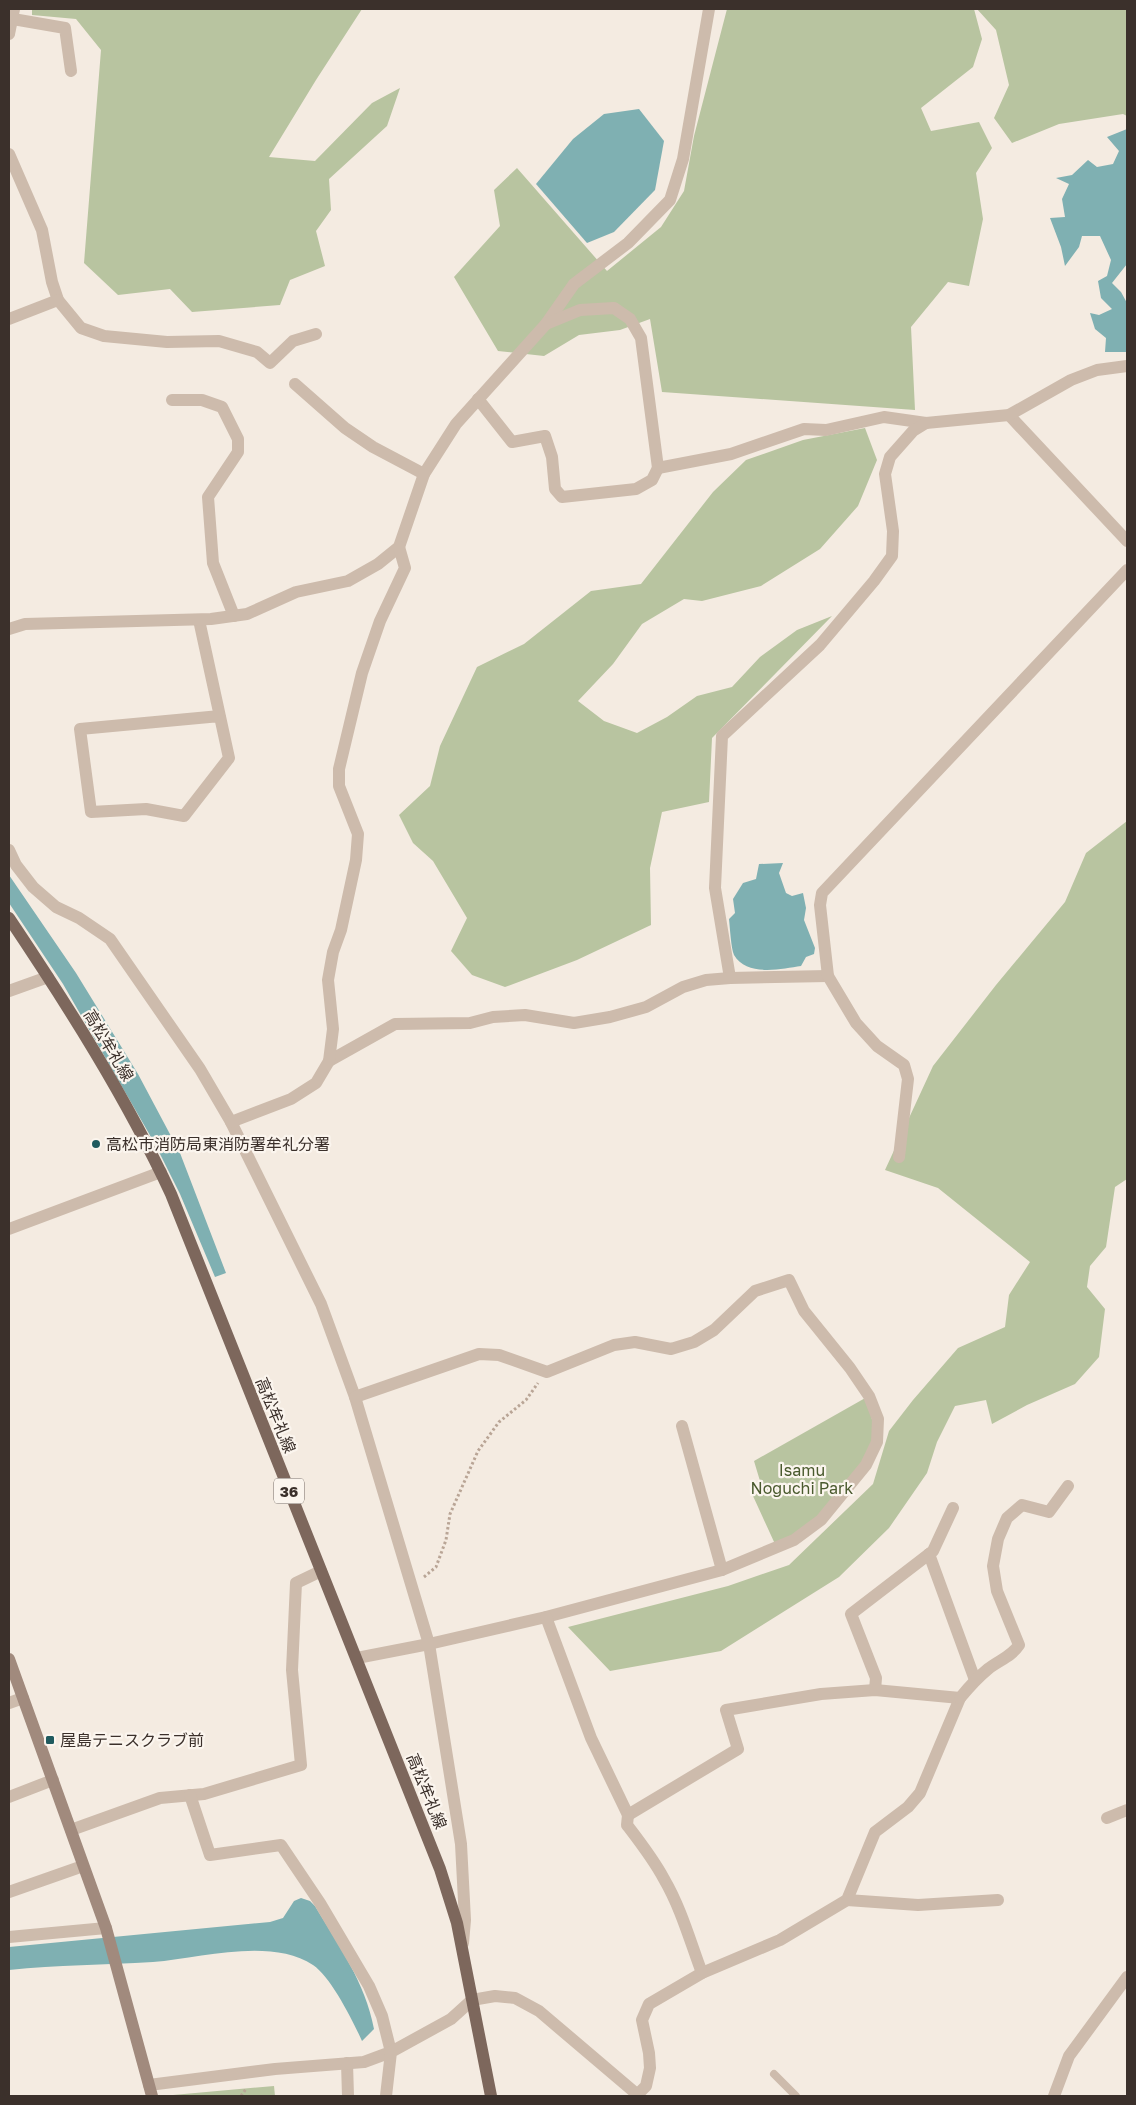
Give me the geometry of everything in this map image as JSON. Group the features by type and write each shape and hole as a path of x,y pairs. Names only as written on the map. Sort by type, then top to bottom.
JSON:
{"main road":[{"name":"高松牟礼線","path":"9,918 48,977 133,1117 161,1172 440,1868 457,1923 491,2096"}],"street":[{"path":"9,629 25,624 199,620 246,614 296,592 348,580 378,564 399,547 424,474 456,424 546,324 574,284 628,244 670,200 683,159 710,9"},
{"path":"9,34 12,16 65,28 72,71"},
{"path":"9,154 42,230 52,282 58,300 81,328 104,336 167,342 219,341 257,352 270,363 293,341 316,334"},
{"path":"9,319 58,300"},
{"path":"478,399 512,442 545,436 552,457 555,489 562,497 636,489 652,480 658,468 641,338 630,320 614,308 580,310 546,324"},
{"path":"658,468 731,454 804,430 826,430 884,417 926,423 1009,415 1071,380 1097,370 1127,366"},
{"path":"295,384 345,428 373,447 424,474"},
{"path":"172,400 202,400 222,407 238,439 238,452 208,497 213,563 234,616"},
{"path":"1009,415 1127,541"},
{"path":"730,978 715,888 722,736 820,645 874,581 892,556 893,531 885,474 890,457 913,431 926,423"},
{"path":"231,1122 291,1099 316,1083 329,1061 333,1028 328,980 356,860 358,834 340,786 339,769 362,673 380,621 405,568 399,547"},
{"path":"899,1157 908,1079 904,1065 877,1046 856,1023 828,976 820,905 822,893 1127,570"},
{"path":"199,620 220,716 229,758 184,816 146,809 91,812 80,729 220,716"},
{"path":"9,850 16,865 32,888 56,907 79,918 110,939 200,1069 231,1122 321,1304 355,1397 429,1644 461,1844 465,1920 463,1951"},
{"path":"329,1061 395,1024 470,1023 492,1018 525,1015 574,1023 610,1017 646,1007 683,987 706,980 828,976"},
{"path":"9,991 48,977"},
{"path":"9,1229 161,1172"},
{"path":"355,1397 479,1354 499,1355 547,1372 614,1345 635,1342 671,1349 694,1342 714,1330 755,1291 788,1280 804,1311 850,1368 869,1396 878,1419 877,1442 866,1465 821,1520 794,1540 722,1570 546,1616 429,1644 357,1658"},
{"path":"682,1426 722,1570"},
{"path":"847,1900 875,1832 908,1807 920,1794 960,1698 975,1680 1013,1654 1020,1645 997,1591 994,1566 998,1539 1007,1518 1022,1505 1049,1512 1068,1486"},
{"path":"875,1690 876,1678 851,1614 933,1551 953,1508"},
{"path":"929,1554 975,1680"},
{"path":"71,1830 160,1798 204,1794 301,1764 292,1670 296,1583 321,1572"},
{"path":"546,1616 591,1738 628,1815 627,1825 643,1845 665,1879 702,1972"},
{"path":"9,1659 107,1931 151,2090 275,2069 364,2062 391,2052 452,2019 472,2000 495,1996 515,1998 539,2011 638,2095 646,2086 650,2068 642,2020 649,2004 702,1972 780,1940 847,1900 918,1905 998,1900"},
{"path":"628,1815 738,1749 726,1710 821,1694 875,1690 960,1698"},
{"path":"9,1704 23,1698"},
{"path":"9,1797 54,1780"},
{"path":"190,1795 210,1855 281,1845 320,1903 369,1986 382,2016 391,2052 386,2096"},
{"path":"1107,1818 1127,1810"},
{"path":"9,1892 83,1866"},
{"path":"9,1937 107,1931"},
{"path":"1054,2096 1069,2056 1127,1977"},
{"path":"348,2063 348,2096"}],"lane":[{"path":"774,2074 796,2096"}],"path":[{"path":"412,1587 436,1567 446,1540 450,1514 478,1451 499,1422 526,1400 547,1372"},
{"path":"242,2096 246,2089"}],"green space":[{"path":"32,9 362,9 269,157 315,161 372,103 400,88 387,126 329,179 331,210 316,231 325,266 290,280 280,305 192,312 170,289 118,295 84,263 101,50 76,19 32,15"},
{"path":"727,9 974,9 982,39 973,67 921,108 931,131 979,122 992,148 976,173 983,219 969,286 948,282 911,327 915,410 662,392 650,319 620,330 579,335 544,356 498,351 454,277 500,226 494,190 517,168 607,271 661,227 684,191 694,136"},
{"path":"977,9 1127,9 1127,116 1123,114 1059,124 1012,143 994,118 1009,85 996,30"},
{"path":"865,428 877,460 858,506 820,549 761,586 702,601 684,599 642,624 613,664 578,701 604,721 637,733 667,717 697,696 732,687 760,657 797,630 832,616 712,738 709,802 662,812 650,868 651,925 577,960 505,987 472,975 451,951 467,918 433,861 413,843 399,815 430,786 440,746 477,667 524,644 591,591 641,584 713,492 746,460 803,440"},
{"path":"1127,821 1127,1179 1115,1187 1106,1247 1090,1266 1087,1287 1105,1309 1099,1357 1075,1384 1027,1405 992,1424 986,1400 955,1406 937,1442 927,1473 889,1528 839,1577 721,1651 610,1671 568,1627 728,1586 789,1565 873,1484 889,1431 958,1348 1005,1327 1009,1295 1030,1262 938,1188 885,1170 933,1066 996,985 1065,902 1086,853"},
{"name":"Isamu Noguchi Park","path":"867,1397 877,1442 821,1520 775,1544 753,1496 763,1491 754,1461"},
{"path":"274,2086 275,2096 173,2095"}],"water":[{"path":"639,109 664,141 655,190 614,232 587,243 536,184 573,139 604,114"},
{"path":"1127,129 1127,264 1112,283 1121,292 1127,303 1127,352 1105,352 1106,338 1095,329 1090,313 1099,315 1112,309 1101,298 1098,281 1107,276 1111,260 1100,236 1082,236 1079,247 1065,266 1061,247 1050,218 1065,217 1062,199 1069,184 1056,178 1072,175 1088,160 1097,167 1113,164 1119,151 1107,137"},
{"path":"783,863 779,873 786,893 792,896 803,893 806,908 804,920 815,948 814,954 806,957 801,966 774,970 756,969 740,962 734,955 729,919 735,913 733,899 743,883 756,879 759,864"},
{"path":"9,875 76,973 138,1074 180,1153 226,1273 215,1277 180,1194 155,1144 63,984 9,903"},
{"path":"301,1898 310,1901 315,1906 358,1980 374,2029 362,2041 341,2000 320,1971 313,1965 296,1957 277,1952 235,1952 153,1962 9,1970 9,1947 270,1922 283,1918 294,1901"}],"place":[{"name":"高松市消防局東消防署牟礼分署","path":"96,1144"},
{"name":"屋島テニスクラブ前","path":"50,1740"}]}
